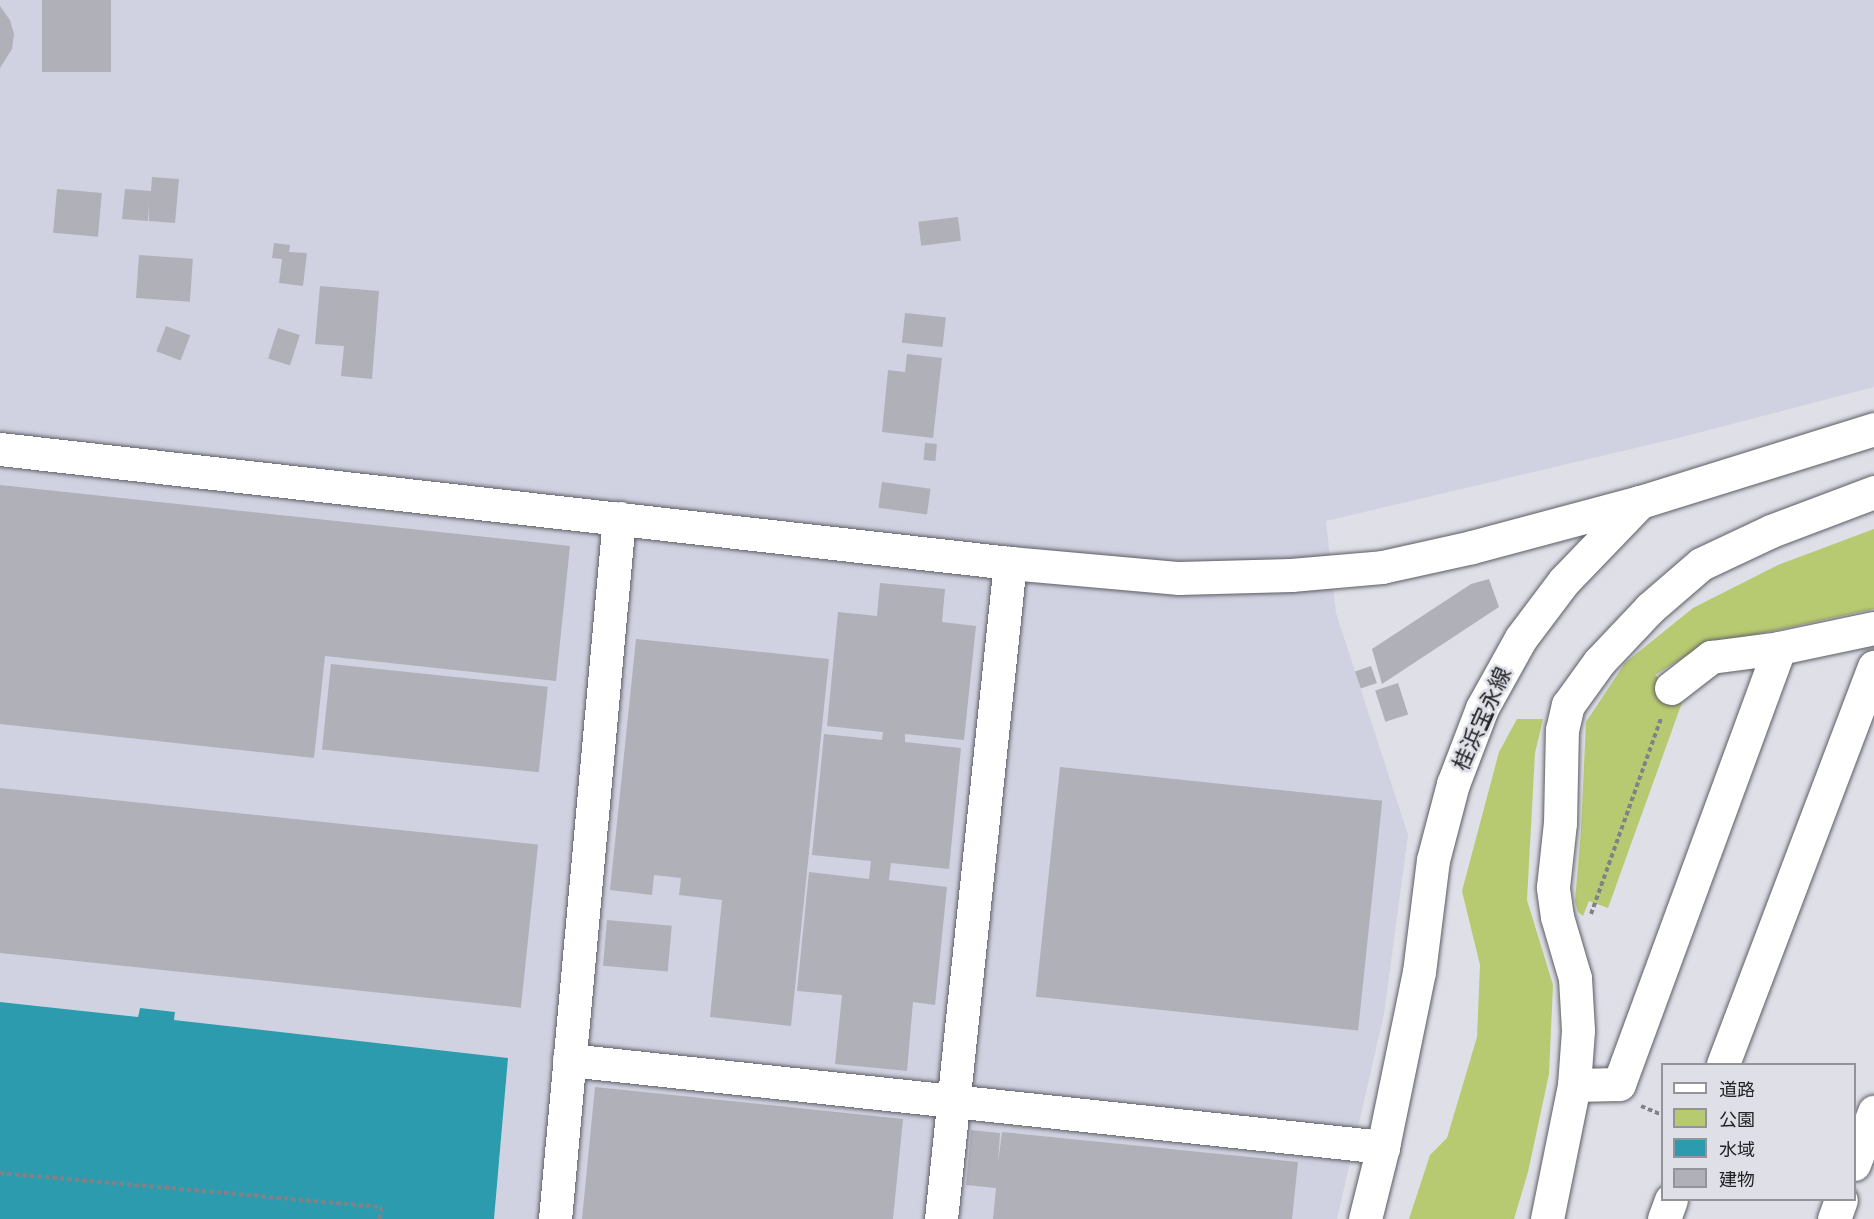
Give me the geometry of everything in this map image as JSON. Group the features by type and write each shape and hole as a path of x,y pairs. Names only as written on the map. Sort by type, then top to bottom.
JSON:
{"street":[{"name":"桂浜宝永線","path":"1365,1219 1383,1147 1419,972 1433,860 1453,784 1482,708 1521,638 1564,581 1640,502 1874,429"},
{"path":"0,449 1010,563 1179,578 1290,575 1382,567 1472,547 1640,502"},
{"path":"1547,1219 1575,1085 1578,1030 1575,978 1557,917 1553,887 1560,823 1562,730 1568,705 1606,654 1650,609 1701,564 1771,531 1874,492"},
{"path":"555,1219 619,518"},
{"path":"941,1219 1010,563"},
{"path":"1671,688 1710,657 1779,648 1874,628"},
{"path":"1575,1085 1619,1084 1779,648"},
{"path":"1724,1063 1874,666"},
{"path":"569,1060 1383,1147"},
{"path":"1856,1159 1874,1112"},
{"path":"1664,1219 1671,1201"},
{"path":"1834,1219 1841,1201"}],"path":[{"path":"1595,903 1671,688"},
{"path":"0,1173 381,1207 380,1219"}],"shaded area":[{"path":"0,0 1874,0 1874,387 1682,437 1326,521 1336,613 1408,835 1384,1014 1337,1219 494,1219 508,1058 174,1020 175,1012 139,1008 138,1017 0,1002"}],"green space":[{"path":"1874,529 1874,609 1702,646 1655,675 1684,697 1608,908 1589,901 1583,916 1578,912 1575,901 1586,722 1625,663 1693,608 1778,565"},
{"path":"1517,719 1543,719 1535,753 1527,900 1553,985 1549,1074 1528,1172 1514,1219 1409,1219 1430,1155 1447,1138 1477,1037 1480,965 1462,891 1499,752"}],"water":[{"path":"0,1002 138,1017 140,1008 175,1012 174,1020 508,1058 494,1219 0,1219"}],"building":[{"path":"42,0 111,0 111,72 42,72"},
{"path":"0,6 10,20 14,34 12,49 0,68"},
{"path":"152,177 179,179 175,223 149,221 149,204 148,221 122,219 125,189 151,191"},
{"path":"57,189 102,193 98,237 53,233"},
{"path":"958,217 961,241 921,246 918,222"},
{"path":"274,243 290,245 289,252 307,253 303,286 279,283 282,259 272,258"},
{"path":"139,255 193,259 190,302 136,298"},
{"path":"320,286 379,291 372,379 341,376 344,346 315,344"},
{"path":"905,313 946,317 943,347 902,343"},
{"path":"166,326 190,335 181,361 156,351"},
{"path":"278,328 300,335 290,366 268,358"},
{"path":"907,354 942,358 933,438 882,432 888,370 905,372"},
{"path":"925,443 937,444 935,461 924,460"},
{"path":"882,482 931,489 927,515 878,508"},
{"path":"0,485 570,546 556,681 325,656 314,758 0,724"},
{"path":"1489,579 1499,607 1382,684 1372,649 1471,584"},
{"path":"880,583 945,589 942,622 976,626 964,740 905,734 905,742 961,748 949,869 891,863 889,880 947,887 935,1005 913,1002 907,1071 835,1064 842,995 797,991 809,872 869,879 871,861 812,855 824,734 882,740 883,732 827,726 838,612 877,616"},
{"path":"636,639 829,659 791,1026 710,1017 722,900 679,895 681,878 654,875 652,895 610,890"},
{"path":"331,664 548,687 539,772 322,750"},
{"path":"1371,666 1377,683 1361,689 1355,672"},
{"path":"1398,683 1408,714 1385,722 1375,690"},
{"path":"1060,767 1382,801 1358,1031 1036,997"},
{"path":"0,788 538,845 521,1008 0,953"},
{"path":"607,920 672,926 668,971 603,966"},
{"path":"595,1087 903,1119 893,1219 582,1219"},
{"path":"971,1130 1000,1133 998,1164 1002,1132 1298,1162 1292,1219 993,1219 996,1188 966,1185"}]}
